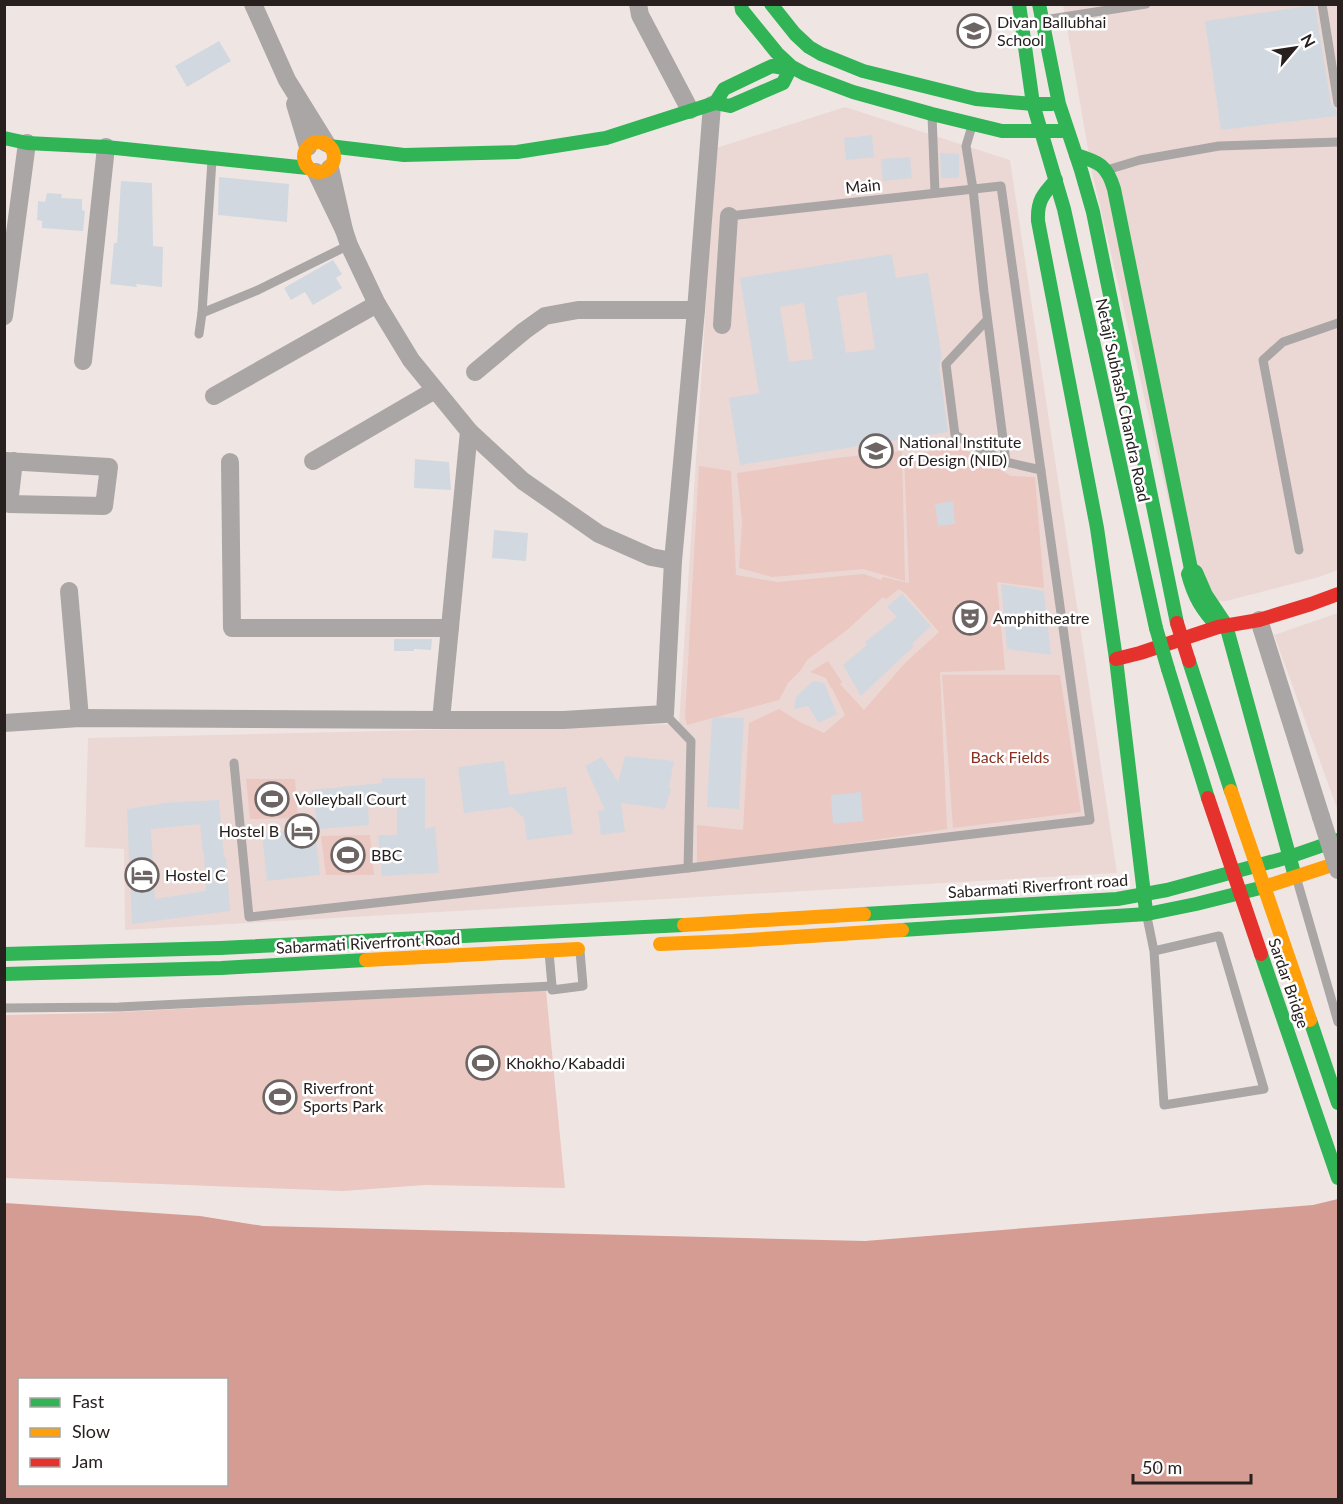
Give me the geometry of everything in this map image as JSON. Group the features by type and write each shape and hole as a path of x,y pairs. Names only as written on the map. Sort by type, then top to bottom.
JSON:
{"street":[{"path":"252,4 287,80 308,148 304,159 330,167"},
{"path":"638,4 640,15 690,110"},
{"path":"741,4 742,10 791,68"},
{"path":"771,4 795,34 809,47 863,71 976,99 1059,104"},
{"name":"Netaji Subhash Chandra Road","path":"1019,4 1034,104 1064,209 1156,628 1208,798"},
{"name":"Netaji Subhash Chandra Road","path":"1039,4 1059,104 1093,212 1177,623 1231,791"},
{"path":"229,158 308,148 404,154 517,152 606,138 713,104 730,106 783,83 791,68 809,47"},
{"path":"4,723 80,718 563,720 665,714 673,561 713,104 724,89 772,66 791,68 853,92 1002,131 1068,130"},
{"path":"4,138 27,143 106,147 330,167 404,154"},
{"path":"4,316 27,143"},
{"path":"83,361 106,147"},
{"path":"308,148 334,153 334,162 330,167"},
{"path":"1076,155 1099,164 1107,170 1110,176 1191,568 1196,572 1222,626 1296,878"},
{"path":"330,167 347,238 377,304 411,360 469,431 523,481 599,534 651,557 673,561"},
{"path":"1056,180 1038,202 1038,221 1097,528 1116,659 1147,914"},
{"path":"722,325 729,216"},
{"path":"214,396 377,304"},
{"path":"475,372 545,316 578,310 696,310"},
{"path":"313,461 435,390"},
{"path":"441,720 469,431"},
{"path":"9,461 109,467 104,506 9,504 9,461"},
{"path":"230,462 232,628 450,628"},
{"path":"69,591 80,718"},
{"path":"1116,659 1222,626 1259,620 1338,594"},
{"path":"1259,620 1338,870"},
{"name":"Sardar Bridge","path":"1231,791 1338,1103"},
{"name":"Sardar Bridge","path":"1208,798 1338,1178"},
{"name":"Sabarmati Riverfront road","path":"733,922 1143,895 1289,857 1338,840"},
{"path":"650,945 1147,914 1182,908 1296,878 1338,863"},
{"path":"733,922 734,941"},
{"name":"Sabarmati Riverfront Road","path":"4,954 220,948 733,922"},
{"name":"Sabarmati Riverfront Road","path":"4,974 221,968 585,948"}],"lane":[{"path":"1041,20 1146,4"},
{"path":"1322,4 1338,104"},
{"path":"932,114 935,193"},
{"path":"973,123 966,146 1006,462"},
{"path":"1107,170 1140,160 1219,146 1338,142"},
{"path":"198,334 202,313 213,157"},
{"name":"Main","path":"729,216 1000,186 1041,470"},
{"path":"202,313 258,290 347,238"},
{"path":"234,763 249,917 1090,820 1041,470 1006,462 955,435 946,364 987,320"},
{"path":"1299,550 1263,360 1283,342 1338,323"},
{"path":"665,714 691,741 688,868"},
{"path":"1296,878 1338,1022"},
{"path":"1147,914 1154,951 1164,1105 1264,1089 1219,936 1154,951"},
{"path":"549,950 552,990 583,986 585,948"},
{"path":"4,1008 119,1007 552,986"}],"shaded area":[{"path":"1063,5 1338,5 1338,570 1226,601 1192,602 1092,172"},
{"name":"National Institute of Design (NID)","path":"845,107 1010,160 1117,873 125,930 124,849 85,847 88,738 679,724 716,148"},
{"path":"1338,613 1338,811 1274,635"},
{"path":"1338,1199 1338,1499 5,1499 5,1203 200,1216 263,1226 865,1241 1313,1205"}],"green space":[{"path":"961,447 1011,476 1035,477 1044,588 997,582 1005,670 940,672 947,829 697,867 697,825 743,830 749,723 779,709 824,733 845,715 826,678 810,672 828,661 842,682 840,684 864,710 905,663 939,632 899,589 886,599 883,597 847,630 807,660 788,683 779,700 687,725 685,717 699,466 731,471 736,575 778,582 864,574 881,580 883,577 909,583 904,455"},
{"path":"902,451 905,581 863,569 772,577 739,568 742,522 737,473"},
{"name":"Back Fields","path":"942,675 1060,675 1081,812 953,828"},
{"name":"Volleyball Court","path":"246,779 295,779 298,818 250,819"},
{"name":"BBC","path":"370,835 374,875 326,875 321,836"},
{"name":"Riverfront Sports Park","path":"546,990 565,1188 425,1185 343,1191 5,1178 4,1015 101,1013"}],"building":[{"path":"1315,5 1331,104 1336,109 1337,116 1221,130 1205,21"},
{"path":"219,41 231,61 187,87 175,66"},
{"path":"872,135 874,157 846,160 844,138"},
{"path":"940,153 959,154 959,178 941,178"},
{"path":"910,157 912,178 883,181 881,159"},
{"path":"219,177 289,184 287,222 218,215"},
{"path":"121,181 152,183 153,246 163,247 162,287 110,284 114,243 117,243"},
{"path":"47,193 62,194 61,198 82,199 82,210 85,211 83,231 42,228 42,221 37,220 38,201 45,202"},
{"name":"National Institute of Design (NID)","path":"892,254 896,278 928,273 942,358 939,365 948,432 740,465 729,398 759,393 740,278","holes":["866,292 875,349 846,353 837,297","804,303 813,359 789,362 780,307"]},
{"path":"333,260 342,274 336,278 342,288 313,305 305,292 291,300 284,288"},
{"path":"415,459 449,462 451,490 414,488"},
{"path":"953,501 955,524 938,526 935,504"},
{"path":"494,530 528,533 526,561 492,558"},
{"path":"1001,584 1044,591 1051,655 1007,649"},
{"path":"902,594 931,626 912,644 914,646 861,696 843,665 867,645 865,642 897,617 887,607"},
{"path":"394,639 432,639 431,650 394,651"},
{"path":"813,681 824,683 837,714 819,723 808,706 794,709 796,697"},
{"path":"712,717 744,718 739,809 707,807"},
{"path":"625,756 674,761 669,788 671,789 665,809 621,803 625,832 601,835 598,811 605,810 585,766 602,757 618,782"},
{"path":"504,761 509,795 566,787 573,834 527,840 524,818 512,807 464,813 458,767"},
{"path":"382,778 425,778 425,829 435,827 439,873 382,876 378,835 397,835 397,807 368,807 369,825 318,829 312,790 382,783"},
{"path":"861,792 863,821 833,824 831,795"},
{"name":"Hostel C","path":"219,800 230,911 132,924 127,809 161,803","holes":["200,824 206,891 155,899 151,829"]},
{"path":"315,827 320,875 267,881 262,834"}],"traffic: fast":[{"path":"741,4 742,10 777,53 792,67 805,74 853,92 1002,131 1062,131"},
{"path":"771,4 795,34 809,47 863,71 976,99 1052,104"},
{"path":"1019,4 1033,104 1064,209 1156,628"},
{"path":"1039,4 1059,104 1093,212 1177,623"},
{"path":"329,146 404,155 517,152 606,138 715,103 730,106 783,83 790,69 772,66 724,89 715,103"},
{"path":"4,138 27,143 106,147 308,168"},
{"path":"1076,155 1101,166 1114,189 1191,569"},
{"path":"1056,180 1042,198 1038,221 1097,528 1116,659 1146,911"},
{"path":"1218,627 1203,609 1193,590 1188,574 1191,569 1196,572 1206,595 1226,625 1294,873"},
{"path":"1156,628 1168,669"},
{"path":"1189,661 1231,791"},
{"path":"1168,669 1208,798"},
{"path":"864,914 1117,899 1167,890 1289,857 1338,840"},
{"path":"902,930 1147,914 1264,887"},
{"path":"4,954 220,948 684,925"},
{"path":"1261,954 1338,1178"},
{"path":"4,974 221,968 366,960"},
{"path":"1310,1020 1338,1103"}],"traffic: slow":[{"path":"319,142 330,146 334,157 330,168 319,172 308,168 304,157 308,146 319,142"},
{"path":"1231,791 1310,1020"},
{"path":"1264,887 1338,863"},
{"path":"684,925 864,914"},
{"path":"660,944 902,930"},
{"path":"366,960 578,949"}],"traffic: jam":[{"path":"1116,659 1218,627 1259,620 1338,594"},
{"path":"1177,623 1189,661"},
{"path":"1208,798 1261,954"}],"place":[{"name":"Divan Ballubhai School","path":"974,31"},
{"name":"National Institute of Design (NID)","path":"876,451"},
{"name":"Amphitheatre","path":"970,618"},
{"name":"Volleyball Court","path":"272,799"},
{"name":"Hostel B","path":"302,831"},
{"name":"BBC","path":"348,855"},
{"name":"Hostel C","path":"142,875"},
{"name":"Khokho/Kabaddi","path":"483,1063"},
{"name":"Riverfront Sports Park","path":"280,1097"}]}
